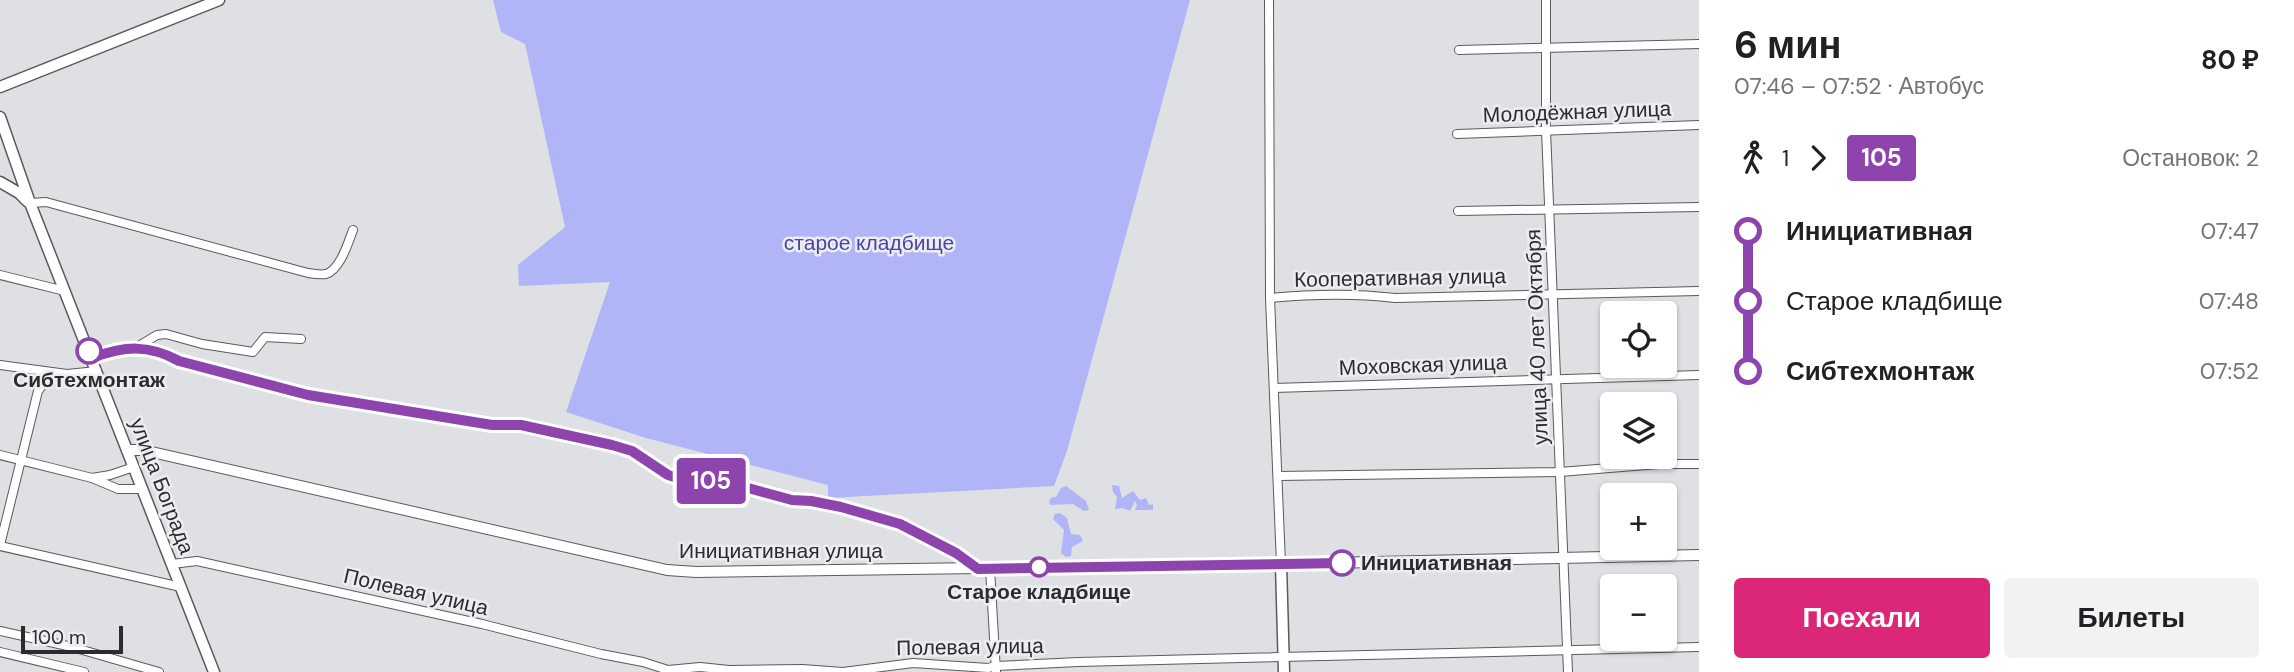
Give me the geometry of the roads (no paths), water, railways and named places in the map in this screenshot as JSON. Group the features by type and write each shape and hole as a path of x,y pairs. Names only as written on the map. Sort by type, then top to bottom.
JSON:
{"main road":[{"path":"0,87 219,0"},
{"name":"улица Бограда","path":"0,117 30,204 214,672"},
{"path":"2,185 30,204"},
{"path":"1281,565 1284,672"}],"street":[{"path":"1269,0 1270,298 1281,565"},
{"name":"улица 40 лет Октября","path":"1546,0 1546,130 1569,672"},
{"path":"1459,50 1699,44"},
{"name":"Молодёжная улица","path":"1457,134 1699,125"},
{"path":"30,204 46,202 308,273 324,275 337,265 353,230"},
{"path":"1458,211 1699,207"},
{"path":"0,275 65,291"},
{"name":"Кооперативная улица","path":"1270,298 1365,294 1395,298 1699,291"},
{"path":"92,358 136,347 157,335 166,334 202,344 253,352 265,337 300,339"},
{"path":"136,347 162,351 179,361 308,395 492,425 521,425 612,445 632,451 668,475 684,480 726,482 792,500 841,507 900,524 956,553 978,569"},
{"path":"0,365 67,374"},
{"path":"97,371 67,374 46,381 38,391 0,545 181,587"},
{"name":"Моховская улица","path":"1274,388 1699,375"},
{"name":"Инициативная улица","path":"127,450 143,450 667,570 696,572 1281,565 1699,555"},
{"path":"0,455 92,478 118,489 143,489"},
{"path":"1278,476 1560,472 1659,464 1699,464"},
{"path":"92,478 134,467"},
{"name":"Полевая улица","path":"172,564 197,561 482,624 668,670 700,667 729,670 843,671 913,663 996,669 1567,649 1699,647"},
{"path":"990,568 996,669"},
{"path":"0,631 72,647 159,672"},
{"path":"0,652 84,672"},
{"path":"641,672 643,662"}],"place":[{"name":"Сибтехмонтаж","path":"89,351"},
{"name":"Инициативная","path":"1342,563"},
{"name":"Старое кладбище","path":"1039,567"}],"park label":[{"name":"старое кладбище","path":"869,243"}]}
